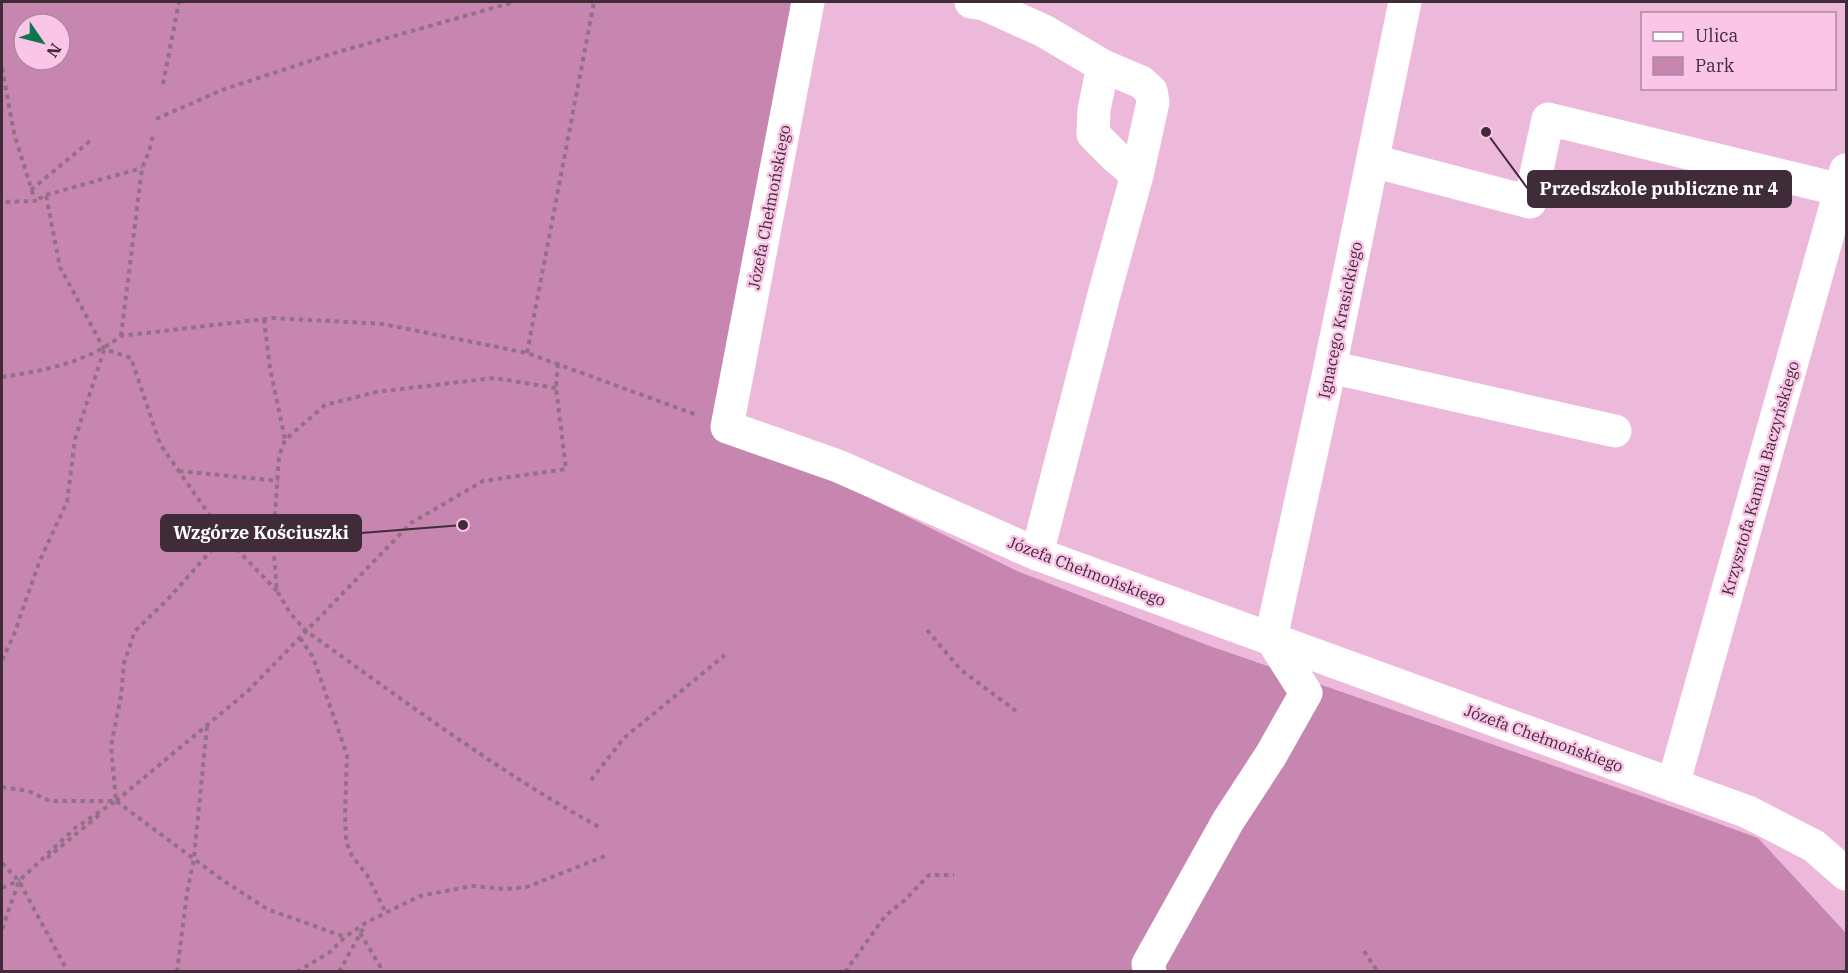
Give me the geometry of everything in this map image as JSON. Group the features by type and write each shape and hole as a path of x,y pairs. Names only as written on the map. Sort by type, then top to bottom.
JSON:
{"street":[{"name":"Józefa Chełmońskiego","path":"808,2 727,427 838,466 1037,554 1748,812 1814,846 1846,874"},
{"path":"971,2 984,4 1044,31 1103,66 1141,82 1151,91 1154,102 1037,554"},
{"name":"Ignacego Krasickiego","path":"1271,638 1330,367 1405,2"},
{"path":"1103,66 1094,110 1093,134 1137,174"},
{"path":"1373,160 1530,202 1548,119 1844,180"},
{"name":"Krzysztofa Kamila Baczyńskiego","path":"1673,785 1844,180"},
{"path":"1330,367 1615,431"},
{"path":"1150,972 1148,964 1228,820 1271,755 1306,693 1271,638"}],"path":[{"path":"163,84 179,2"},
{"path":"156,119 222,90 288,68 514,2"},
{"path":"527,353 594,2"},
{"path":"2,68 4,90 14,133 35,201"},
{"path":"121,336 142,168 153,135"},
{"path":"31,190 90,141"},
{"path":"2,202 35,201 46,195 142,168"},
{"path":"46,195 60,267 104,349 132,358 160,444 224,536 277,591 290,613 306,632 451,734 565,808 599,827"},
{"path":"264,319 270,368 285,440"},
{"path":"2,377 42,371 104,349 121,336 264,319 383,324 527,353 558,362 727,427"},
{"path":"2,660 13,637 40,560 67,502 75,440 104,349"},
{"path":"2,888 19,881 75,828 116,801 248,692 411,524 483,481 566,469 556,388 558,362"},
{"path":"277,591 273,543 279,456 285,440 325,405 376,392 494,378 556,388"},
{"path":"178,471 279,481"},
{"path":"116,801 111,746 121,696 124,663 135,630 169,598 224,536"},
{"path":"927,630 961,670 1016,711"},
{"path":"300,638 313,657 347,755 346,841 352,856 367,875 386,913"},
{"path":"591,780 624,738 725,655"},
{"path":"177,972 194,858 207,726"},
{"path":"2,787 28,791 50,801 116,801 267,909 345,937"},
{"path":"297,972 330,952 345,937 367,922 420,896 472,886 506,889 527,887 605,856"},
{"path":"2,863 19,881 68,972"},
{"path":"845,972 885,916 929,875 954,875"},
{"path":"2,929 19,881"},
{"path":"339,972 367,922"},
{"path":"360,933 380,966 380,972"},
{"path":"1364,951 1378,972"}],"green space":[{"path":"2,2 808,2 727,427 1017,571 1207,645 1758,838 1846,933 1846,972 2,972"}],"place":[{"name":"Przedszkole publiczne nr 4","path":"1486,132"},
{"name":"Wzgórze Kościuszki","path":"463,525"}]}
